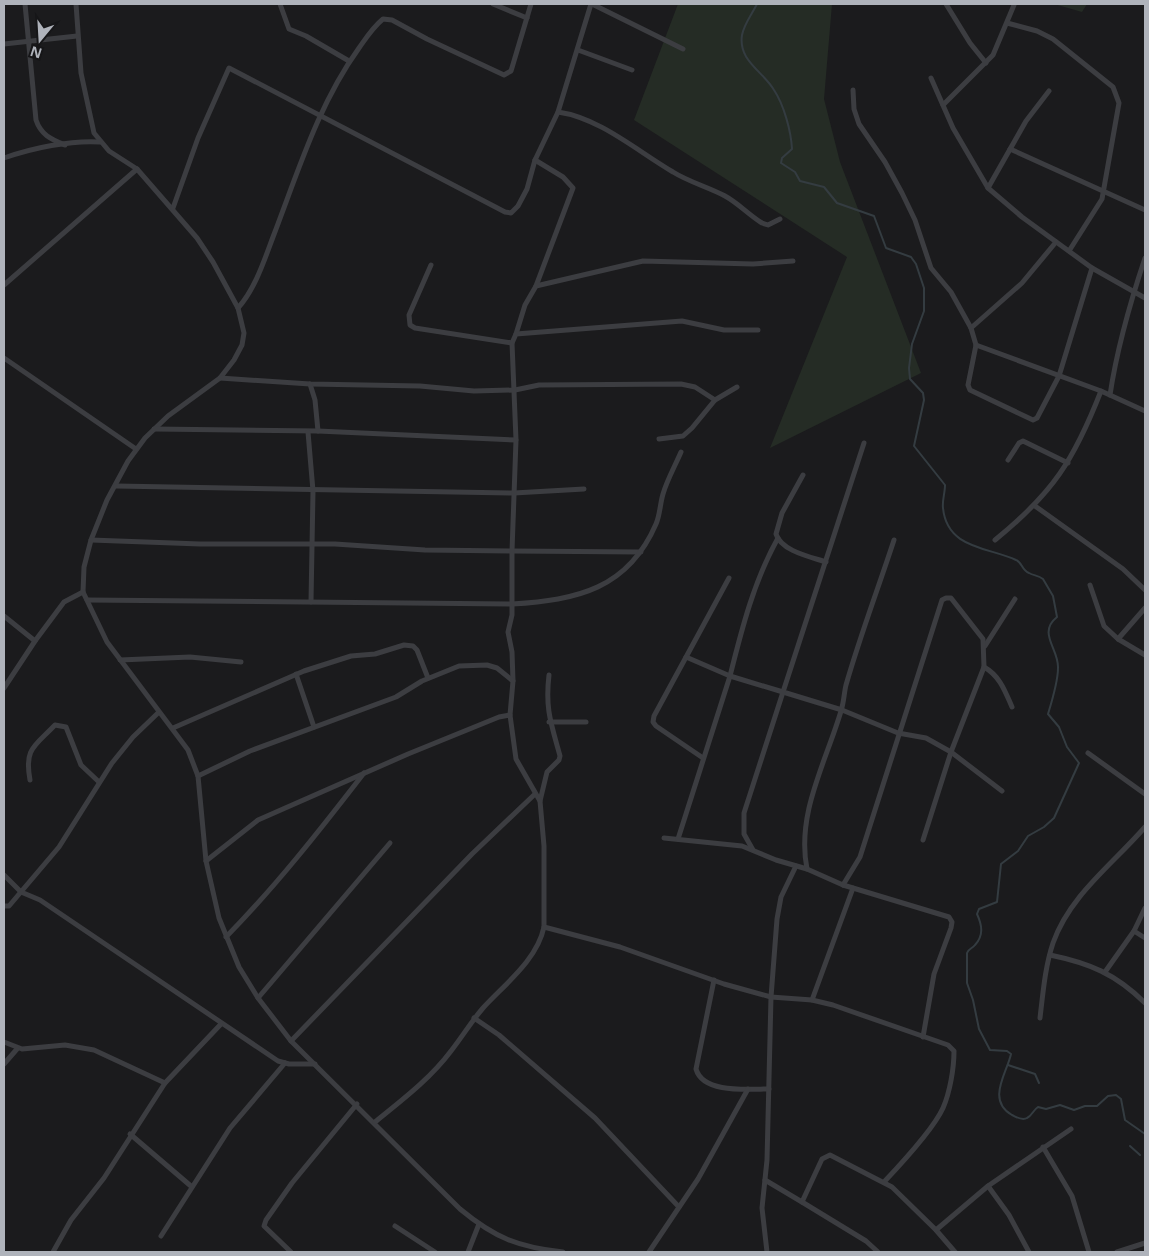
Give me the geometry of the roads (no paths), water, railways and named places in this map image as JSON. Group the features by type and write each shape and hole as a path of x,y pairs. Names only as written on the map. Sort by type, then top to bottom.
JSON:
{"street":[{"path":"25,4 30,40 36,120 39,130 46,137 65,146"},
{"path":"76,4 77,36 87,104 94,133 100,142 137,169 173,208 213,262 238,308 244,333 242,345 234,360 220,378 153,429 136,449 116,486 91,540 84,567 84,592 87,600 107,642 188,750 198,776 206,861 219,918 239,967 271,1018 291,1041 357,1104 460,1209 496,1236 516,1244 562,1252"},
{"path":"280,4 289,29 306,36 349,61"},
{"path":"493,4 527,18"},
{"path":"238,308 250,291 269,248 319,115 349,61 376,24 383,19 392,20 435,43 504,75 511,71 531,4"},
{"path":"173,208 198,138 229,68 505,212 511,213 518,206 527,189 535,160 558,112 591,4 684,49"},
{"path":"946,4 970,43 986,64"},
{"path":"944,105 986,64 998,45 1014,5"},
{"path":"1007,23 1037,31 1053,39 1103,78 1118,94 1119,103 1103,191 1098,207 1069,251"},
{"path":"4,44 77,36"},
{"path":"578,50 632,70"},
{"path":"931,78 962,145 988,188 1092,268 1145,298"},
{"path":"853,90 854,109 859,124 885,162 902,193 915,220 931,268 956,298 971,328 976,345 968,388 1033,420 1037,418 1059,376 1092,268"},
{"path":"988,188 1026,121 1049,91"},
{"path":"558,112 570,114 596,125 674,172 726,196 765,225 780,219"},
{"path":"4,158 32,149 65,146 83,141 100,142"},
{"path":"1010,149 1145,210"},
{"path":"535,160 563,177 573,188 536,286 525,305 512,343 516,440 512,604 508,632 512,652 513,681 510,715 516,759 540,801"},
{"path":"4,285 137,169"},
{"path":"971,328 1022,283 1056,242"},
{"path":"1110,395 1133,292 1145,258"},
{"path":"536,286 643,261 753,264 793,261"},
{"path":"431,265 410,315 410,325 415,328 512,343"},
{"path":"516,334 682,320 724,330 758,330"},
{"path":"976,345 1101,391 1145,411"},
{"path":"4,358 136,449"},
{"path":"220,378 310,384 428,387 474,391 515,390 539,385 681,384 695,387 714,400"},
{"path":"310,384 315,400 318,431"},
{"path":"659,439 683,436 692,428 714,400 737,387"},
{"path":"995,540 1035,506 1068,464 1086,429 1101,391"},
{"path":"153,429 318,431 516,440"},
{"path":"308,432 313,491 311,602"},
{"path":"1008,460 1019,443 1023,441 1068,464"},
{"path":"753,850 744,834 744,813 864,443"},
{"path":"87,600 512,604 557,599 598,588 628,568 641,552 657,521 664,492 681,452"},
{"path":"804,475 782,513 776,534 787,547 826,562"},
{"path":"116,486 313,491 514,493 584,489"},
{"path":"1035,506 1123,569 1145,590"},
{"path":"678,839 730,676 741,626 762,566 778,538"},
{"path":"91,540 311,546 335,544 512,552 641,552"},
{"path":"807,869 804,847 813,792 842,710 846,685 894,540"},
{"path":"703,758 653,722 654,716 729,578"},
{"path":"1090,585 1100,619 1109,632 1118,640 1145,655"},
{"path":"4,688 64,602 84,592"},
{"path":"843,885 860,857 942,600 951,598 983,639 985,646 984,667 951,752 923,840"},
{"path":"985,646 1015,598"},
{"path":"1118,640 1145,608"},
{"path":"4,616 35,641"},
{"path":"173,728 296,674 339,659 375,654 409,645 416,650 428,678"},
{"path":"120,660 190,657 240,662"},
{"path":"686,657 730,676 842,710 898,733 919,735 951,752 1002,791"},
{"path":"198,776 250,751 396,697 428,678 459,666 472,664 487,665 497,668 513,681"},
{"path":"984,667 994,672 1012,707"},
{"path":"296,674 314,727"},
{"path":"375,1122 423,1082 450,1052 474,1018 538,946 544,927 544,846 540,801 547,772 559,760 560,756 549,722 547,693 549,675"},
{"path":"4,906 9,906 59,847 99,782 133,737 160,712"},
{"path":"206,861 258,820 364,773 499,717 510,715"},
{"path":"549,722 586,722"},
{"path":"30,780 27,764 31,751 55,725 60,724 66,727 81,765 99,782"},
{"path":"1088,753 1145,794"},
{"path":"226,937 267,895 307,848 364,773"},
{"path":"291,1041 472,854 535,794"},
{"path":"1040,1018 1050,954 1064,920 1082,894 1101,872 1145,827"},
{"path":"664,838 724,842 753,850 807,869 843,885 949,917 952,922 934,974 923,1037"},
{"path":"258,998 390,843"},
{"path":"767,1252 762,1208 769,1089 771,997 778,909 796,866"},
{"path":"4,875 21,892 40,900 221,1024 285,1064 315,1064"},
{"path":"812,1000 852,888"},
{"path":"1104,972 1134,931 1145,908"},
{"path":"544,927 620,947 714,980 771,997 812,1000 948,1045 954,1051 954,1060 944,1106 929,1130 884,1182"},
{"path":"1134,931 1145,938"},
{"path":"1050,954 1083,962 1104,972 1145,1002"},
{"path":"714,980 696,1070 698,1075 707,1083 734,1090 769,1089"},
{"path":"474,1018 499,1035 595,1118 679,1207"},
{"path":"54,1252 71,1220 104,1178 130,1134 165,1083 221,1024"},
{"path":"4,1042 17,1048 78,1046 110,1057 165,1083"},
{"path":"4,1064 17,1048"},
{"path":"161,1236 230,1128 285,1064"},
{"path":"649,1252 698,1179 748,1089"},
{"path":"291,1252 268,1232 264,1226 266,1220 292,1183 357,1104"},
{"path":"936,1230 988,1186 1071,1129"},
{"path":"130,1134 192,1187"},
{"path":"1043,1147 1072,1196 1089,1252"},
{"path":"802,1202 825,1155 830,1155 884,1182 902,1196 936,1230 954,1252"},
{"path":"765,1180 866,1241 878,1252"},
{"path":"988,1186 1009,1215 1029,1252"},
{"path":"468,1252 479,1224"},
{"path":"395,1226 435,1252"},
{"path":"1117,1252 1145,1243"}],"waterway":[{"path":"757,4 744,27 742,44 747,59 778,96 789,126 792,149 782,158 781,163 795,172 800,181 824,187 837,203 874,216 886,248 911,257 916,264 924,288 924,311 912,344 909,368 910,379 923,393 924,400 914,446 945,485 943,505 946,521 952,532 960,539 982,549 1018,561 1027,572 1043,579 1053,596 1057,617 1051,623 1049,635 1057,661 1058,673 1048,714 1059,727 1067,747 1079,763 1054,818 1044,827 1028,836 1018,851 1001,864 997,902 979,909 977,914 981,926 981,934 978,941 967,953 967,983 973,1000 979,1029 990,1050 1007,1051 1011,1054 1000,1086 1000,1102 1004,1109 1012,1115 1025,1119 1038,1107 1046,1109 1060,1105 1074,1110 1085,1106 1097,1106 1108,1096 1116,1095 1121,1099 1125,1120 1145,1134"},
{"path":"1008,1065 1035,1074 1039,1083"},
{"path":"1130,1146 1140,1155"}]}
